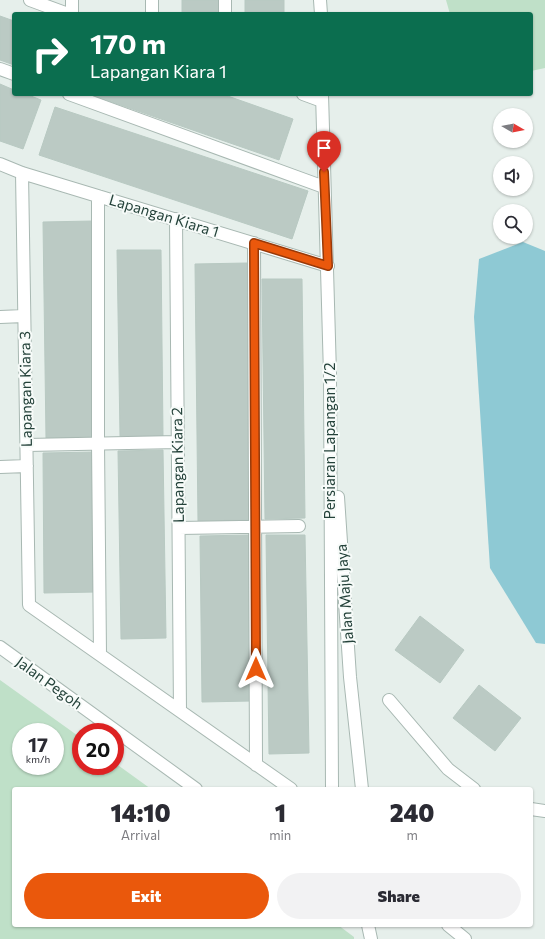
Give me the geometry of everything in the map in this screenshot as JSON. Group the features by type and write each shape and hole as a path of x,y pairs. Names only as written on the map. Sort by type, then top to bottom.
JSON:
{"street":[{"path":"30,0 63,12"},
{"path":"72,0 72,12"},
{"path":"152,0 152,12"},
{"path":"225,0 225,12"},
{"path":"320,0 321,12"},
{"path":"0,69 12,73"},
{"path":"75,96 324,186"},
{"name":"Persiaran Lapangan 1/2","path":"322,97 330,374 332,787"},
{"name":"Lapangan Kiara 1","path":"0,164 22,173 328,266"},
{"name":"Lapangan Kiara 3","path":"22,173 29,605 100,654"},
{"path":"98,196 100,654 288,787"},
{"name":"Lapangan Kiara 2","path":"176,219 180,711"},
{"path":"254,243 256,765"},
{"path":"0,317 24,316"},
{"name":"Jalan Maju Jaya","path":"330,374 350,677 362,787"},
{"path":"27,445 178,442"},
{"path":"0,467 27,466"},
{"path":"179,528 299,526"},
{"name":"Jalan Pegoh","path":"0,647 193,787"},
{"path":"389,700 448,769 471,787"},
{"path":"533,809 545,811"},
{"path":"368,927 371,939"},
{"path":"450,927 465,939"}],"green space":[{"path":"446,0 545,0 545,68 533,71 533,12 449,12"},
{"path":"0,680 60,723 12,723 12,775 64,775 64,726 72,732 72,775 124,775 124,770 148,787 12,787 12,927 341,927 354,937 354,939 0,939"}],"water":[{"path":"518,244 528,244 545,251 545,644 536,643 490,568 474,317 479,259"}],"building":[{"path":"182,0 222,0 222,12 182,12"},
{"path":"245,0 284,0 284,12 245,12"},
{"path":"0,16 12,20 12,64 0,60"},
{"path":"0,84 12,89 12,96 31,96 41,100 23,149 0,141"},
{"path":"95,96 228,96 293,119 279,160"},
{"path":"55,107 308,191 292,239 39,155"},
{"path":"93,221 96,437 46,438 43,222"},
{"path":"117,250 161,250 163,436 120,436"},
{"path":"247,263 250,520 198,521 195,264"},
{"path":"262,279 302,279 305,518 265,519"},
{"path":"163,450 166,638 121,639 118,451"},
{"path":"95,452 96,592 44,593 43,453"},
{"path":"249,535 251,701 202,702 200,536"},
{"path":"266,535 305,535 309,753 269,754"},
{"path":"420,616 464,650 440,683 395,650"},
{"path":"479,685 521,718 495,751 453,718"}],"route":[{"path":"256,669 254,526 254,243 328,266 324,172"}]}
